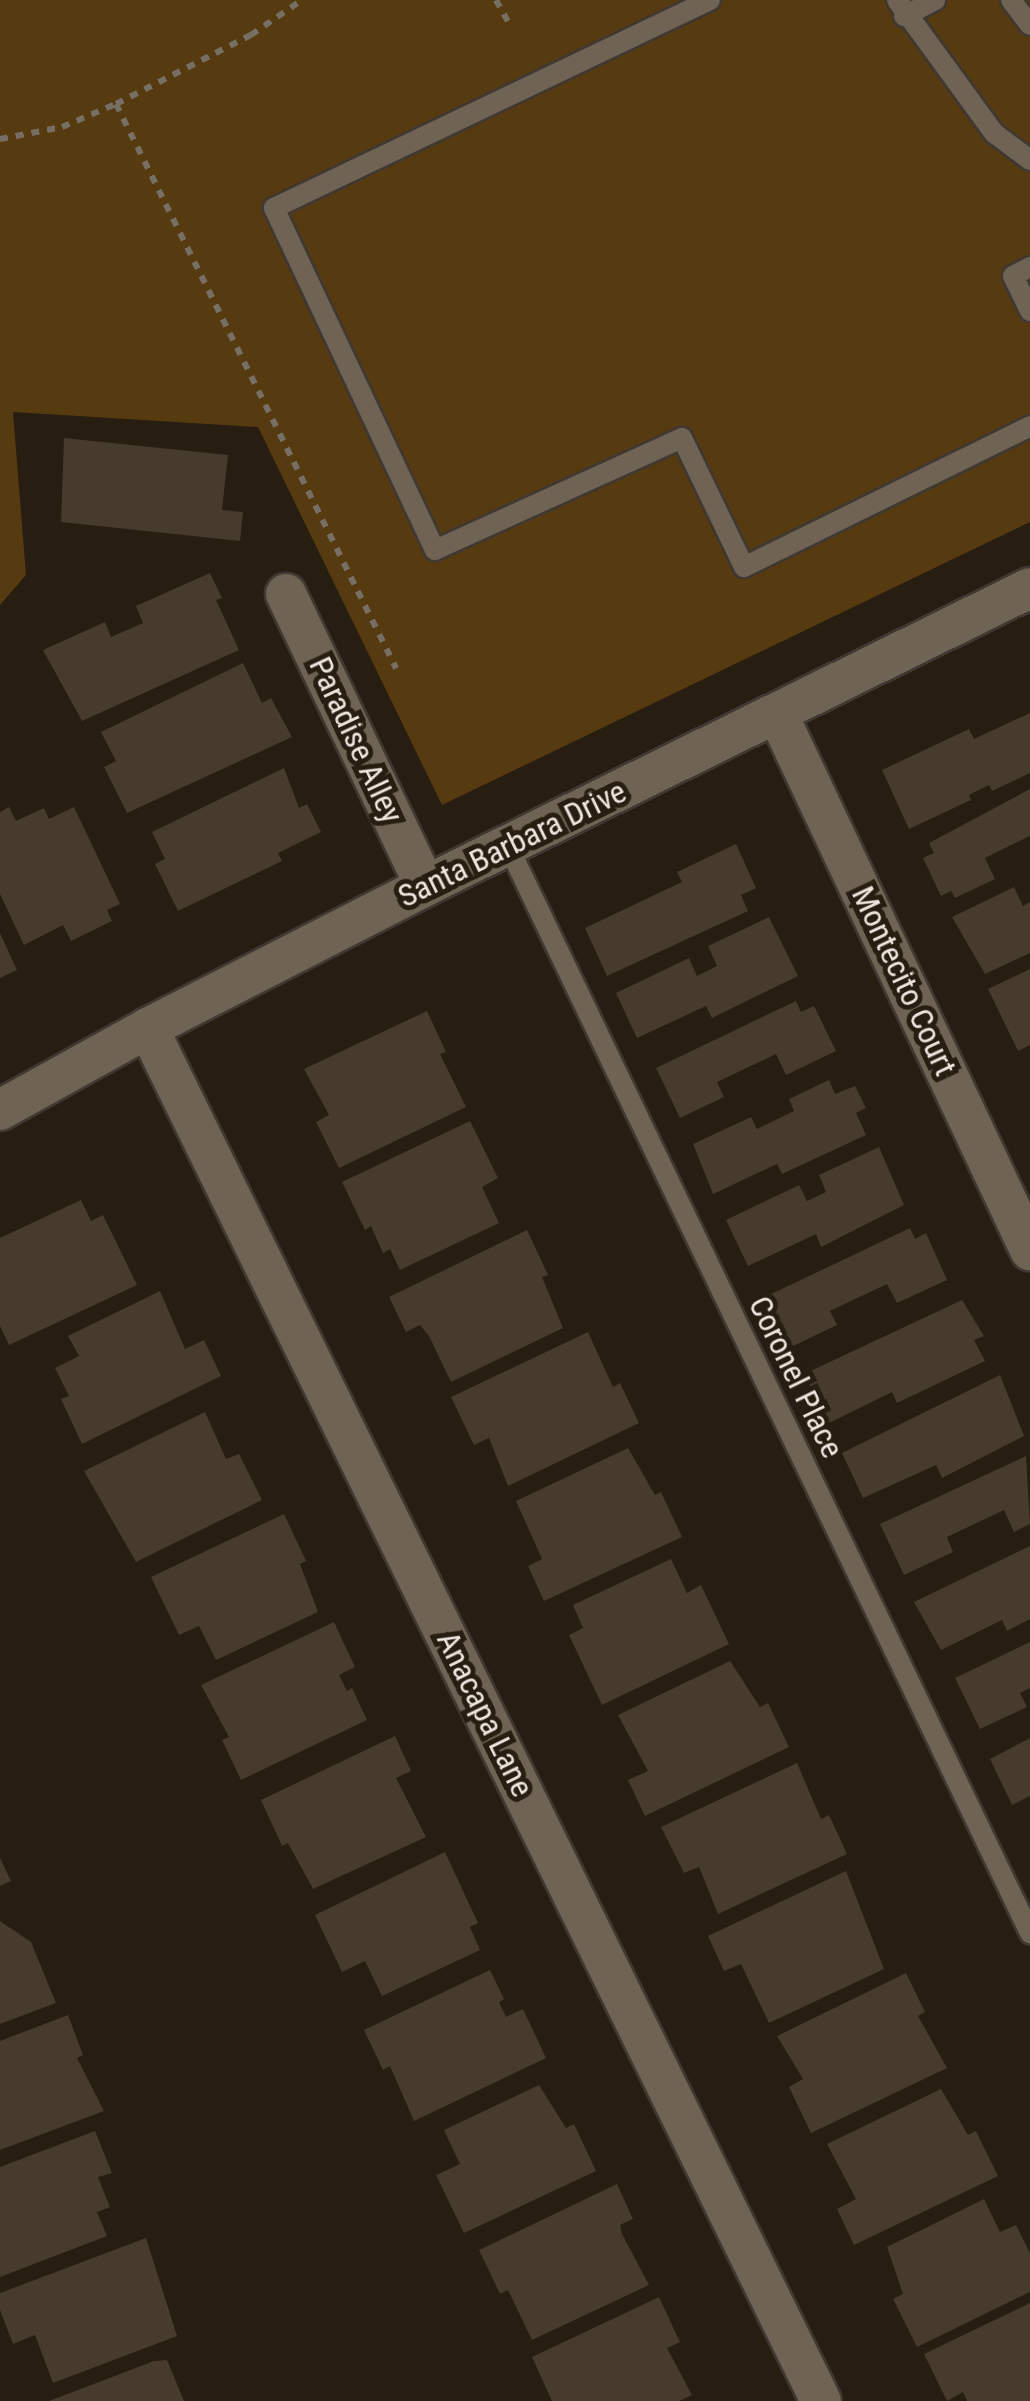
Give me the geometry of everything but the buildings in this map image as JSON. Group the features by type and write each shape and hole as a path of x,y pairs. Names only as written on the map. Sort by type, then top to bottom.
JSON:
{"street":[{"name":"Paradise Alley","path":"286,594 425,886"},
{"name":"Santa Barbara Drive","path":"0,1110 148,1028 425,886 777,713 1025,603"},
{"name":"Montecito Court","path":"777,713 1030,1250"},
{"name":"Anacapa Lane","path":"148,1028 821,2401"}],"lane":[{"path":"710,0 274,208 436,550 682,438 744,567 1030,426"},
{"path":"934,0 901,8 994,133 1030,160"},
{"path":"1010,0 1030,25"},
{"path":"1030,268 1013,276 1030,310"},
{"name":"Coronel Place","path":"508,848 1030,1933"}],"path":[{"path":"0,139 62,127 116,104 251,35 302,0"},
{"path":"496,0 510,24"},
{"path":"116,104 396,668"}],"shaded area":[{"path":"0,0 1030,0 1030,522 442,805 258,427 13,412 26,575 0,605"}]}
